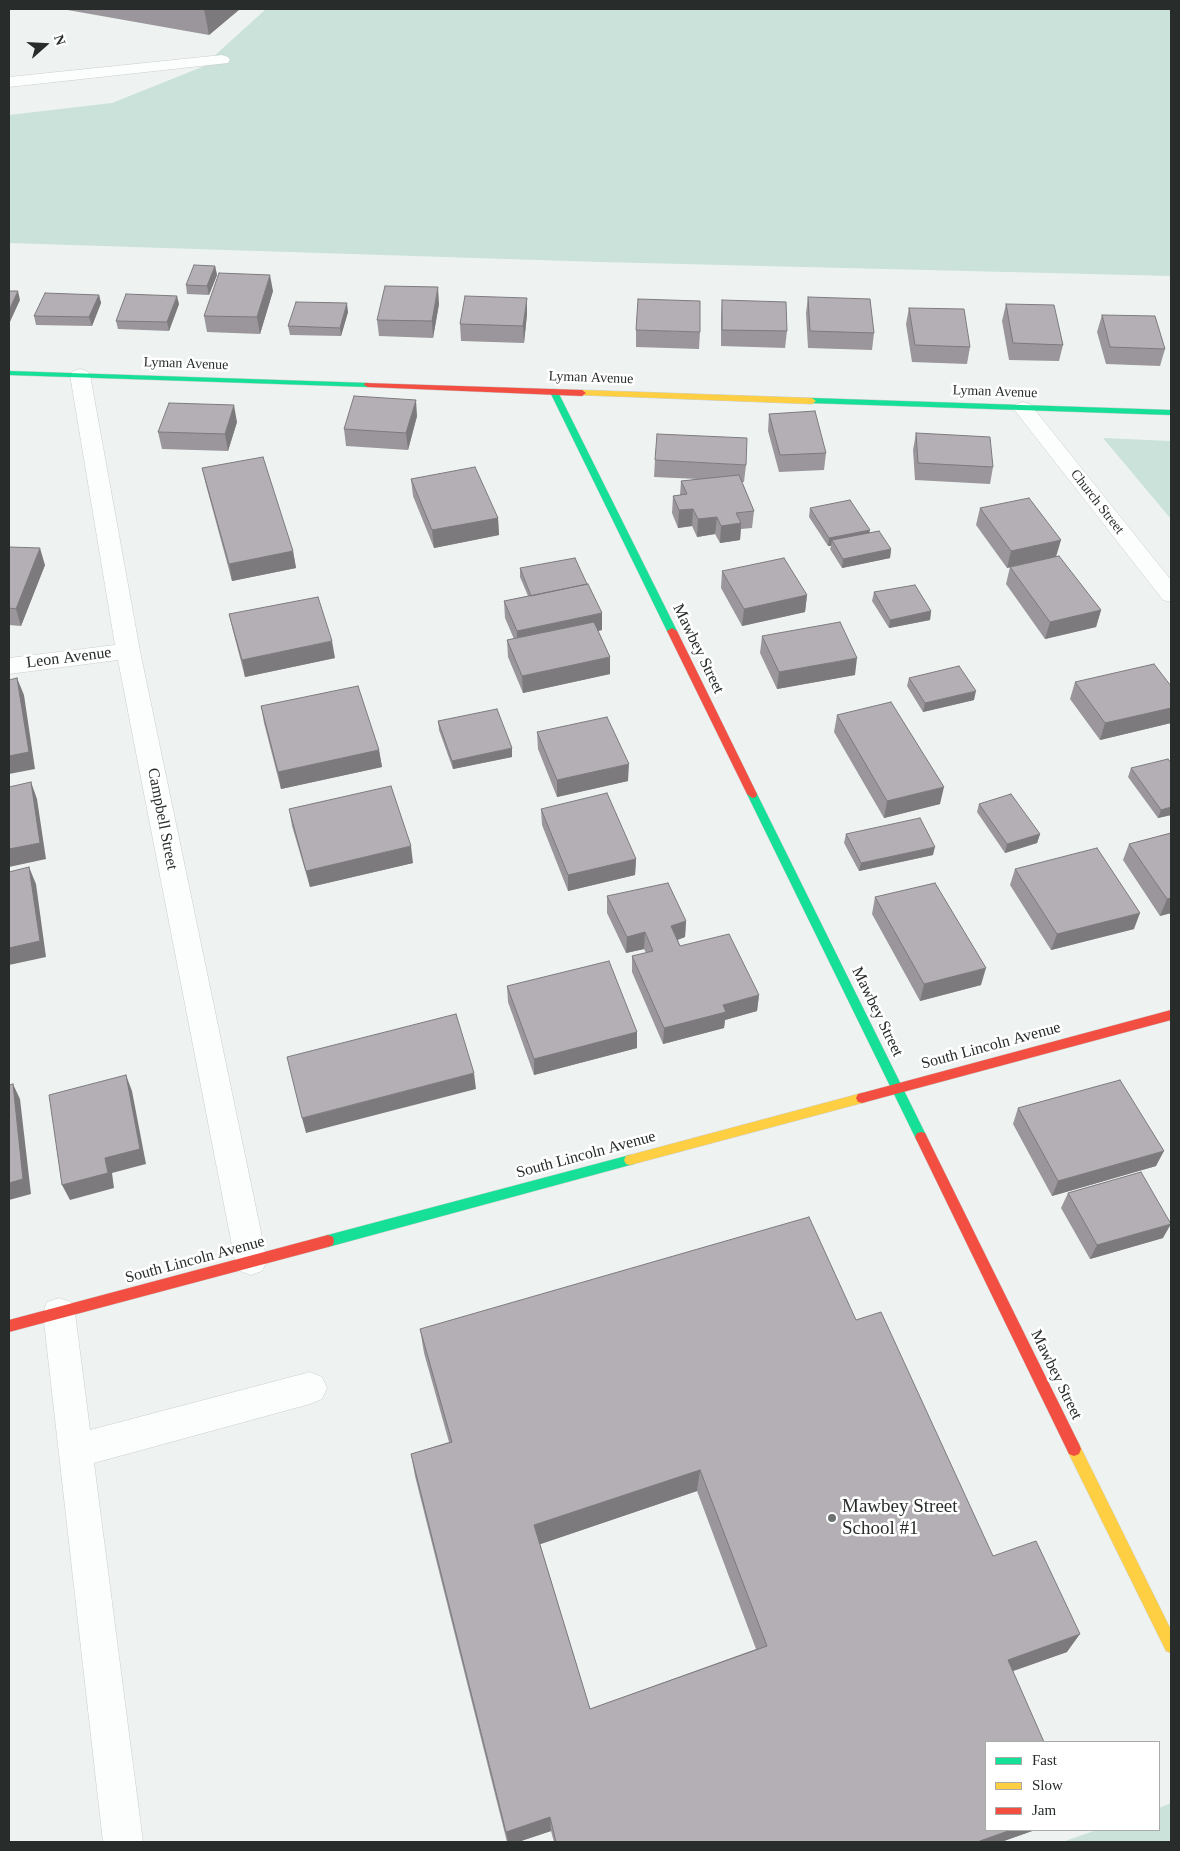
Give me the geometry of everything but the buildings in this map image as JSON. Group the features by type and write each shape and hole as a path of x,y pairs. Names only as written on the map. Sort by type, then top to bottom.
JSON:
{"street":[{"path":"9,82 222,60"},
{"name":"Lyman Avenue","path":"9,373 1171,413"},
{"name":"Campbell Street","path":"80,375 128,651 251,1261"},
{"name":"Mawbey Street","path":"554,392 1171,1646"},
{"name":"Church Street","path":"1024,408 1171,596"},
{"name":"Leon Avenue","path":"9,666 128,651"},
{"name":"South Lincoln Avenue","path":"9,1326 1171,1015"},
{"path":"59,1313 123,1842"},
{"path":"76,1451 310,1388"}],"green space":[{"path":"266,9 1171,9 1171,276 600,262 9,243 9,115 112,103 202,67"},
{"path":"1103,438 1171,441 1171,519"},
{"path":"1171,1803 1171,1842 1062,1842 1094,1831 1160,1831 1160,1808"}],"traffic: fast":[{"path":"9,373 368,385"},
{"path":"554,392 672,631"},
{"path":"812,401 1171,413"},
{"path":"752,794 921,1137"},
{"path":"328,1241 630,1160"}],"traffic: slow":[{"path":"582,393 812,401"},
{"path":"630,1160 862,1098"},
{"path":"1074,1449 1171,1646"}],"traffic: jam":[{"path":"368,385 582,393"},
{"path":"672,631 752,794"},
{"path":"862,1098 1171,1015"},
{"path":"921,1137 1074,1449"},
{"path":"9,1326 328,1241"}],"place":[{"name":"Mawbey Street School #1","path":"832,1518"}]}
